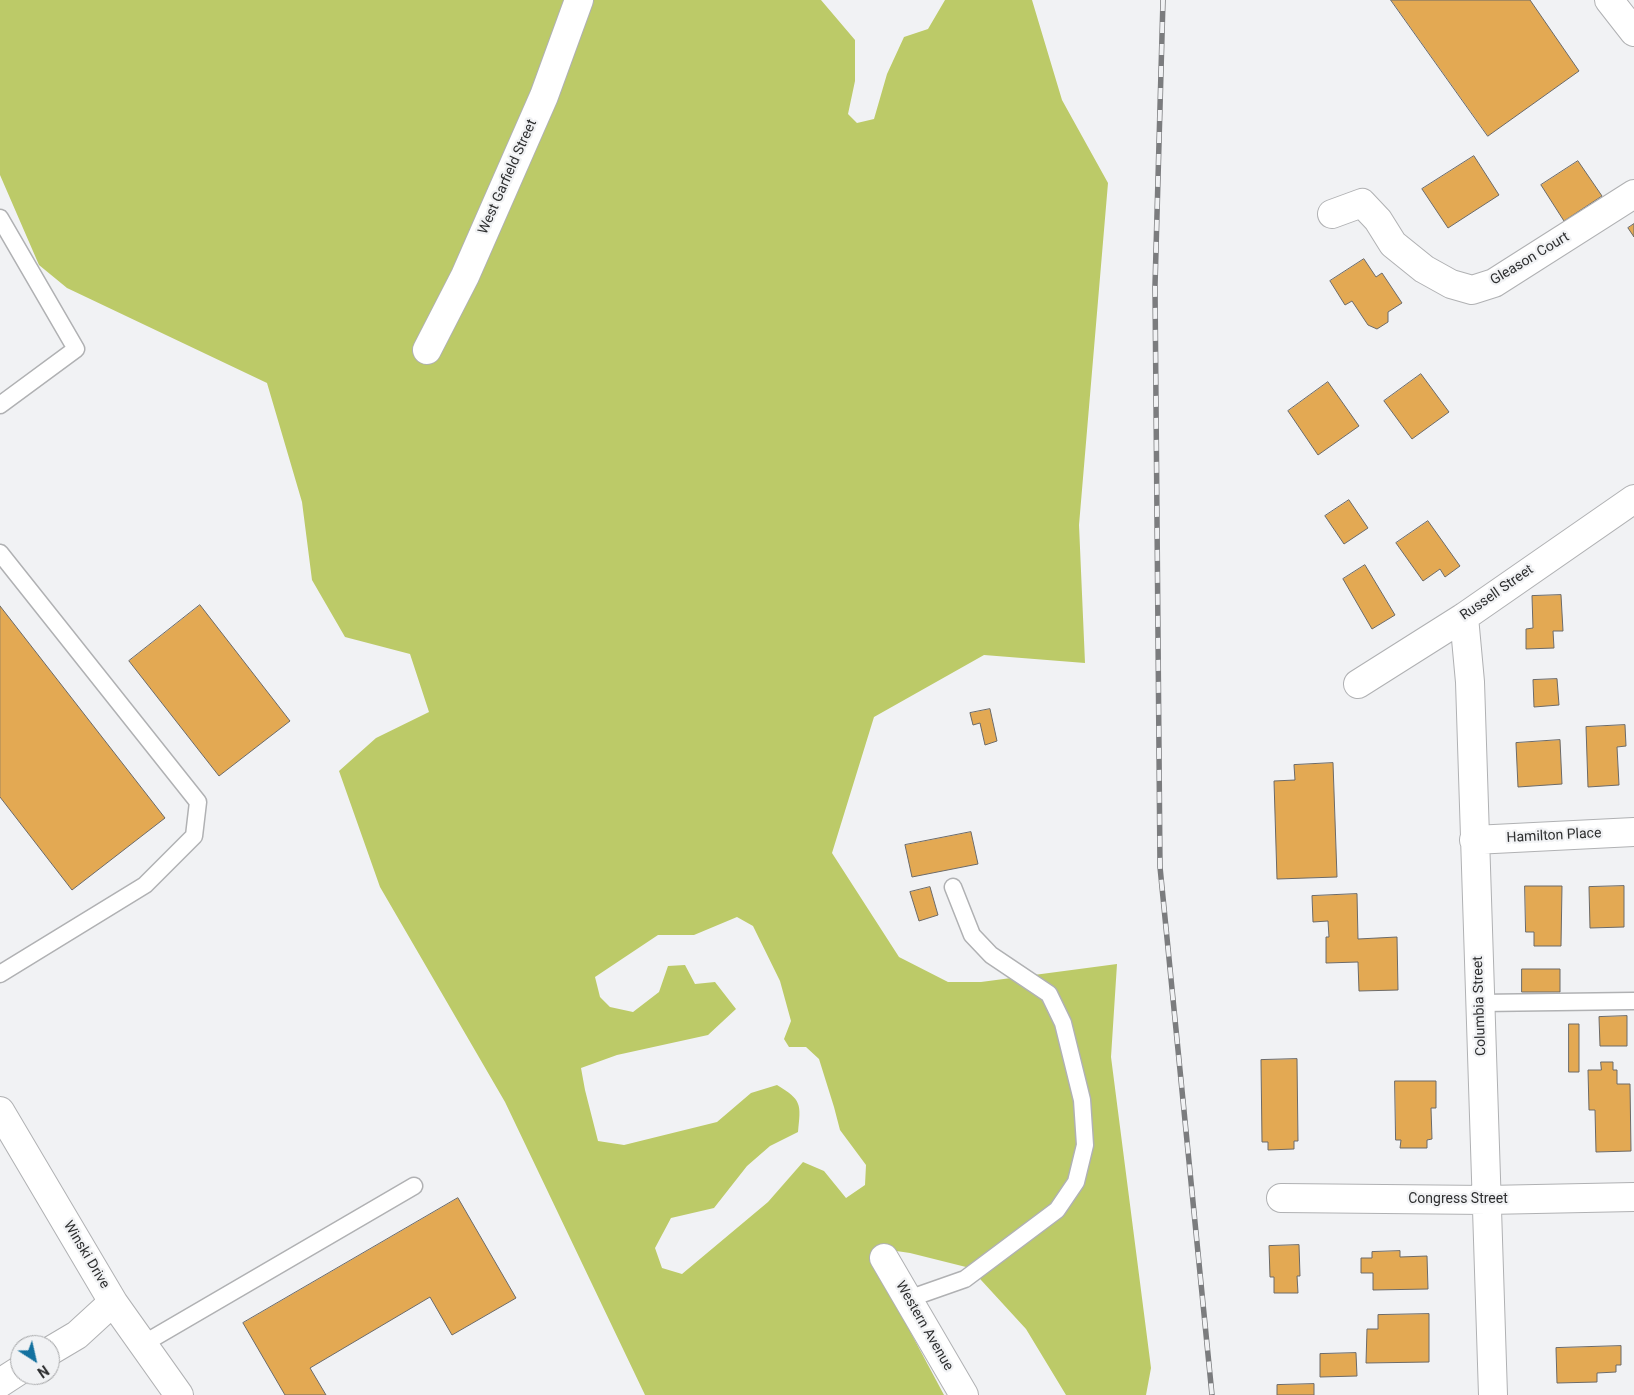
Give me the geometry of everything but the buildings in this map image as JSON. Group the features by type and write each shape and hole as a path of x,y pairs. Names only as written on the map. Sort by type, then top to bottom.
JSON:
{"street":[{"name":"West Garfield Street","path":"428,350 465,276 544,96 580,0"},
{"path":"1610,0 1634,32"},
{"name":"Gleason Court","path":"1332,214 1362,203 1378,220 1393,244 1424,269 1451,284 1472,290 1494,284 1634,194"},
{"name":"Russell Street","path":"1358,684 1464,617 1634,499"},
{"name":"Columbia Street","path":"1464,617 1470,682 1493,1395"},
{"name":"Hamilton Place","path":"1474,840 1634,832"},
{"name":"Winski Drive","path":"0,1110 113,1302 179,1395"},
{"name":"Congress Street","path":"1281,1198 1487,1200 1634,1197"},
{"name":"Western Avenue","path":"884,1258 964,1395"},
{"path":"60,1345 76,1335 113,1302"}],"lane":[{"path":"0,218 76,349 0,405"},
{"path":"0,552 198,802 194,836 145,885 0,974"},
{"path":"908,1299 965,1279 1057,1210 1076,1182 1085,1145 1082,1100 1063,1023 1049,994 991,955 972,935 953,887"},
{"path":"1480,1003 1634,1001"},
{"path":"143,1344 414,1186"}],"green space":[{"path":"0,0 821,0 855,40 855,81 848,114 857,123 874,119 887,74 904,37 928,29 945,0 1032,0 1062,100 1108,183 1079,525 1085,663 984,655 874,717 832,853 899,957 948,982 981,982 1117,964 1111,1057 1151,1368 1146,1395 1066,1395 1026,1329 970,1268 910,1253 876,1248 880,1275 944,1395 645,1395 505,1102 380,887 339,771 376,738 429,712 410,654 345,637 312,580 302,502 267,383 67,288 39,265 0,175","holes":["737,917 753,926 780,981 791,1021 784,1039 789,1047 806,1047 819,1059 840,1130 866,1165 865,1185 846,1198 824,1171 803,1162 768,1202 682,1274 662,1268 655,1248 671,1218 714,1208 747,1166 770,1146 798,1132 798,1104 791,1095 777,1085 751,1093 717,1122 624,1145 598,1141 581,1068 617,1055 708,1035 736,1009 715,982 695,984 685,965 668,966 659,992 633,1012 610,1007 600,997 595,977 658,935 694,935"]}],"railway":[{"path":"1163,0 1155,286 1160,867 1212,1395"}]}
